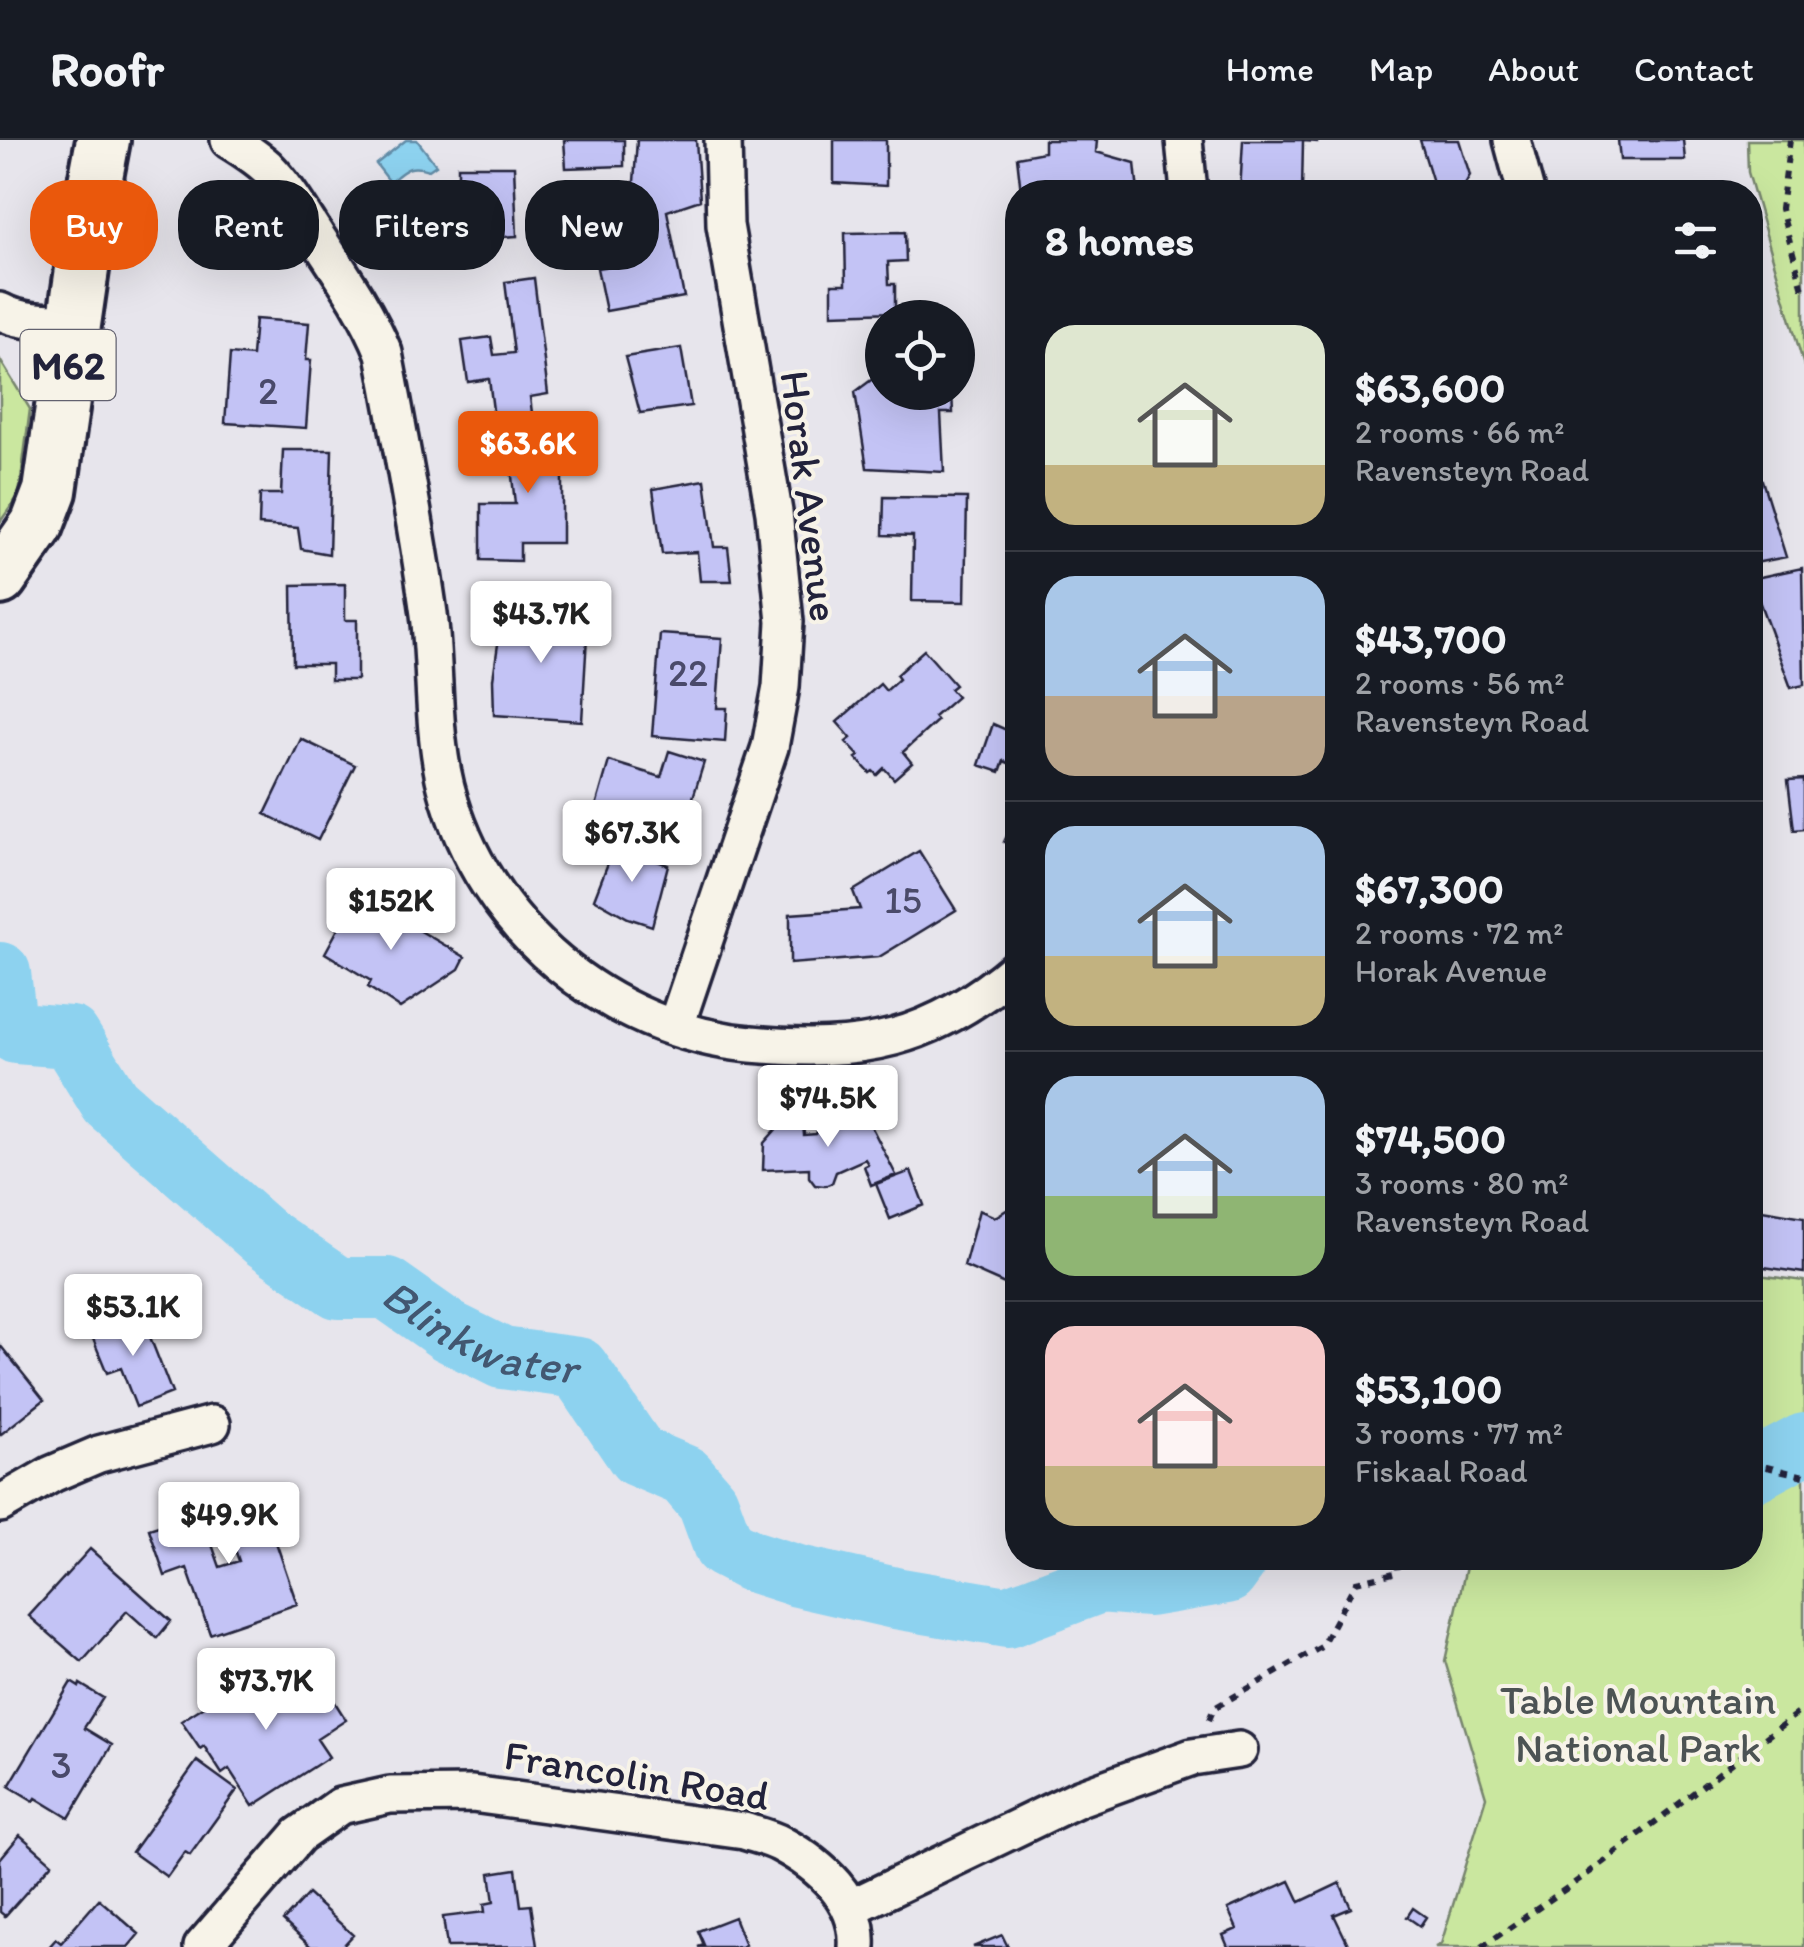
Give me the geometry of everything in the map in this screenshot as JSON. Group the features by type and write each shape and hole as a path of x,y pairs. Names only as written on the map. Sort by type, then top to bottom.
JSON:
{"main road":[{"name":"M62","path":"0,578 37,525 50,491 103,140"}],"street":[{"path":"228,140 247,150 282,185 356,297 384,353 429,618 440,758 455,818 470,852 497,898 530,937 558,965 622,1007 710,1038 788,1047 880,1042 950,1016 1005,977"},
{"name":"Horak Avenue","path":"675,1028 770,747 781,687 785,622 774,512 726,225 723,140"},
{"path":"1184,140 1189,180"},
{"path":"1512,140 1523,180"},
{"path":"0,311 28,319 74,322"},
{"path":"0,1504 52,1474 99,1454 212,1424"},
{"path":"857,1947 850,1908 1078,1798 1192,1757 1239,1750"},
{"name":"Francolin Road","path":"202,1947 299,1835 340,1806 390,1795 472,1794 744,1831 779,1842 806,1861 835,1883 850,1908"}],"path":[{"path":"1790,140 1781,209 1804,294"},
{"path":"1763,1466 1804,1476"},
{"path":"1192,1757 1214,1708 1321,1648 1356,1582 1398,1570"},
{"path":"1482,1947 1590,1872 1804,1708"}],"green space":[{"path":"1747,140 1804,140 1804,366 1763,224 1763,180 1750,180"},
{"path":"0,360 30,409 19,495 0,522"},
{"name":"Table Mountain National Park","path":"1763,1276 1804,1281 1804,1947 1435,1947 1441,1944 1486,1797 1445,1661 1465,1570 1763,1570"}],"water":[{"path":"406,140 417,140 436,165 429,170 408,169 388,180 376,164"}],"building":[{"path":"564,140 624,140 624,166 566,168"},
{"path":"637,140 696,140 700,200 667,211 684,297 606,311 597,270 659,270 659,180 634,180"},
{"path":"834,140 886,140 886,186 834,183"},
{"path":"1044,140 1097,140 1096,152 1135,163 1137,180 1020,180 1017,157 1044,152"},
{"path":"1243,140 1317,140 1303,141 1302,180 1241,180"},
{"path":"1420,140 1459,140 1470,175 1467,180 1432,180"},
{"path":"1618,140 1683,140 1685,160 1620,160"},
{"path":"458,166 514,166 517,236 505,237 505,180 458,180"},
{"path":"905,232 906,261 888,262 889,284 895,284 895,300 865,300 865,313 832,314 832,284 846,284 845,233"},
{"path":"534,278 548,394 530,397 532,413 494,418 489,379 468,382 462,341 491,337 494,355 514,353 505,282"},
{"path":"255,319 309,323 306,360 311,360 306,428 225,423 230,354 252,356"},
{"path":"681,348 691,406 640,413 625,357"},
{"path":"865,385 865,410 953,410 941,413 944,472 867,468 855,392"},
{"path":"515,421 562,421 562,543 520,543 520,561 481,560 481,504 515,504 511,467 522,466"},
{"path":"283,450 332,450 329,554 301,549 298,528 259,525 260,494 281,494"},
{"path":"705,480 714,547 728,547 732,581 700,581 697,552 662,554 653,489"},
{"path":"1763,483 1786,557 1763,561"},
{"path":"884,497 967,498 965,602 912,601 913,536 883,535"},
{"path":"1802,568 1804,685 1791,688 1763,612 1763,576"},
{"path":"345,584 345,620 357,620 357,680 331,680 331,664 293,664 292,585"},
{"path":"522,600 539,601 538,617 588,620 582,721 494,715 493,679 498,644"},
{"path":"660,634 722,638 717,708 727,708 725,742 652,736"},
{"path":"924,650 955,685 950,689 957,697 903,752 912,763 894,779 884,768 877,775 870,773 856,758 859,756 846,742 851,738 837,722 880,684 886,691 899,679 896,675"},
{"path":"993,724 1005,729 1005,761 1000,772 979,765"},
{"path":"301,739 355,765 318,840 265,814"},
{"path":"669,751 704,762 678,846 592,820 609,761 661,777"},
{"path":"1804,779 1804,829 1794,830 1788,780"},
{"path":"615,845 668,865 652,926 594,899"},
{"path":"919,851 956,910 879,957 790,964 790,914 860,909 853,891"},
{"path":"357,894 465,957 459,969 400,1008 368,987 371,981 325,953"},
{"path":"852,1112 865,1114 896,1175 871,1185 865,1159 836,1172 832,1183 825,1186 815,1185 809,1168 763,1170 764,1143 780,1125 796,1121 803,1123 804,1135 816,1134 819,1127"},
{"path":"911,1171 924,1205 890,1219 876,1184"},
{"path":"979,1210 995,1217 1005,1211 1005,1284 964,1266"},
{"path":"1763,1210 1804,1217 1804,1273 1763,1267"},
{"path":"141,1314 172,1393 136,1407 121,1368 107,1373 91,1334"},
{"path":"0,1345 44,1400 0,1435"},
{"path":"261,1498 297,1604 210,1634 187,1568 165,1576 149,1529 192,1515 200,1539 209,1536 220,1567 239,1561 222,1512"},
{"path":"90,1549 171,1621 157,1638 127,1611 82,1662 29,1616"},
{"path":"261,1670 279,1698 317,1674 346,1720 317,1739 329,1757 253,1806 229,1769 222,1774 181,1721"},
{"path":"71,1682 103,1698 84,1728 112,1745 69,1818 9,1786"},
{"path":"197,1761 237,1790 190,1855 185,1852 167,1877 132,1852"},
{"path":"20,1835 52,1863 5,1916 0,1912 0,1859"},
{"path":"516,1869 521,1906 531,1905 537,1946 447,1947 443,1917 485,1912 484,1904 494,1902 490,1873"},
{"path":"1290,1881 1300,1902 1340,1883 1351,1908 1334,1915 1348,1944 1228,1947 1223,1935 1237,1929 1228,1909"},
{"path":"308,1894 353,1935 342,1947 311,1947 283,1921"},
{"path":"99,1899 139,1934 128,1947 49,1947 56,1939 61,1943"},
{"path":"1413,1908 1426,1917 1420,1926 1407,1917"},
{"path":"734,1917 745,1945 698,1947 704,1945 698,1931"},
{"path":"1002,1935 1008,1947 973,1947"}],"waterway":[{"name":"Blinkwater","path":"0,973 6,1024 16,1033 70,1037 110,1102 265,1238 338,1288 387,1288 448,1331 502,1358 578,1368 638,1456 685,1476 708,1503 724,1547 751,1561 895,1598 1007,1617 1100,1582 1149,1586 1229,1570"},
{"name":"Blinkwater","path":"1763,1466 1804,1444"}]}
